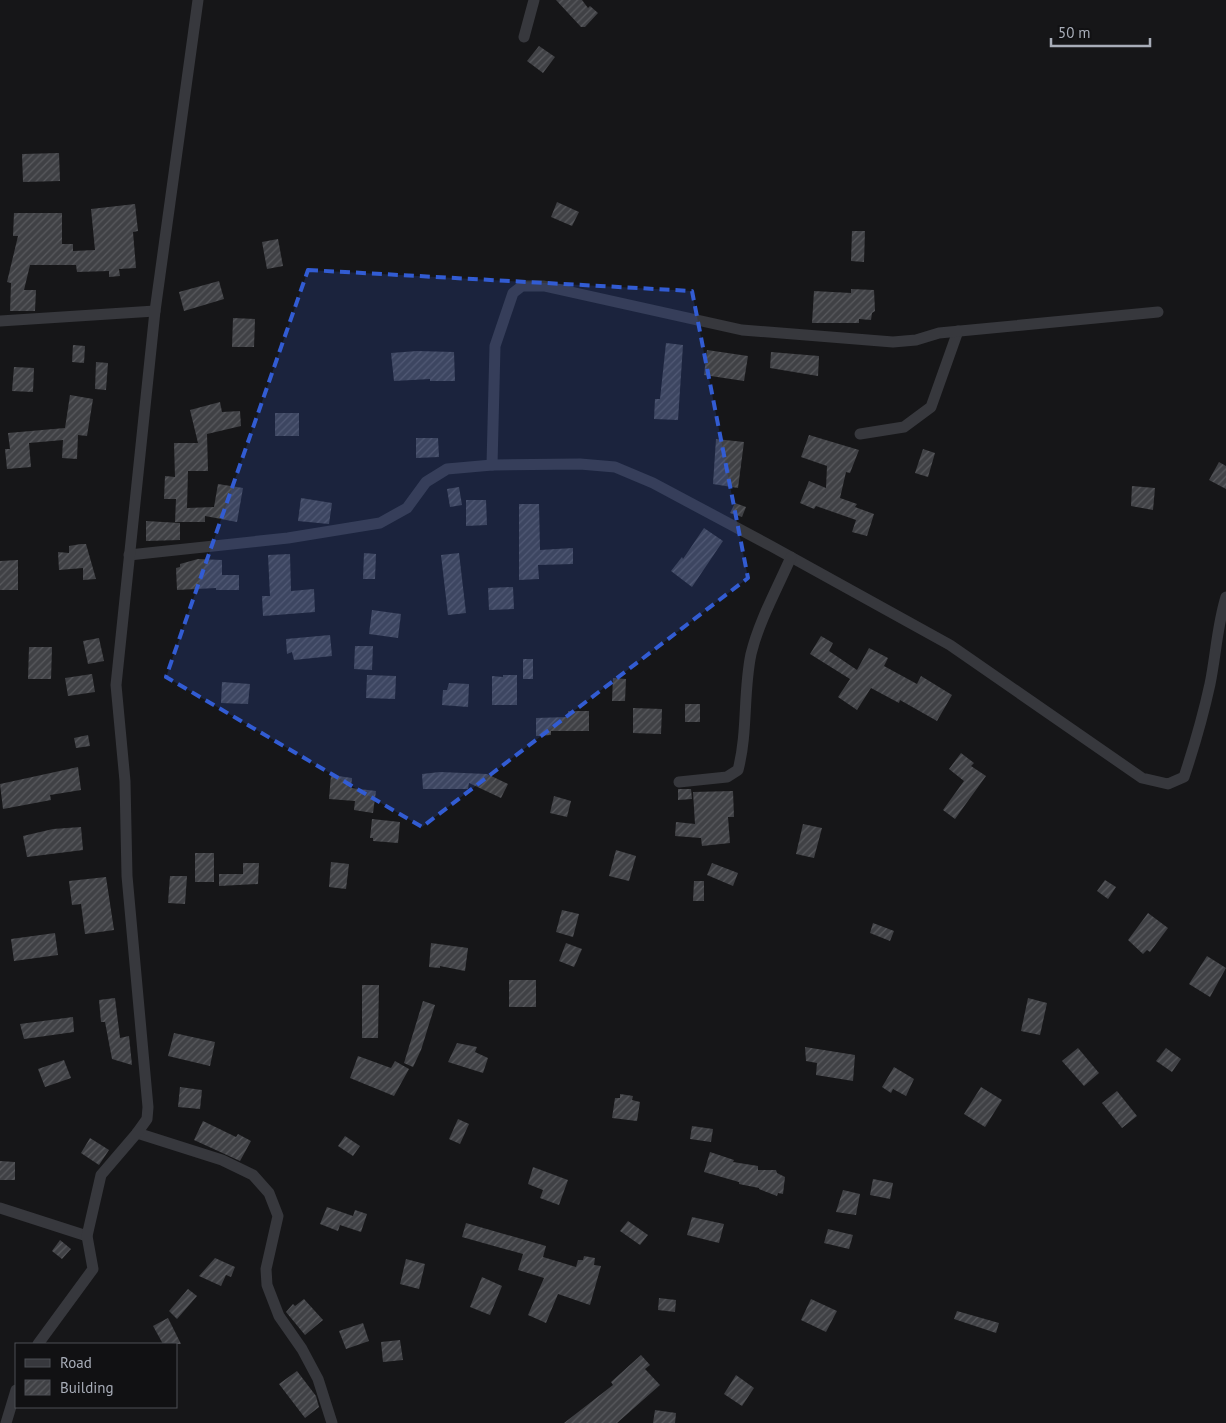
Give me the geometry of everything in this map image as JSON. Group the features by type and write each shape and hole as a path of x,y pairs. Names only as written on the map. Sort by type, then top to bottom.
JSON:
{"street":[{"path":"39,1343 93,1269 87,1236 101,1176 147,1119 148,1107 127,876 124,781 116,685 155,311 198,0"},
{"path":"524,37 534,0"},
{"path":"492,465 495,346 513,293 522,286 544,286 742,330 792,336 893,342 958,331 1158,312"},
{"path":"0,321 155,311"},
{"path":"860,434 904,427 931,407 958,331"},
{"path":"129,556 288,538 380,523 406,508 426,482 446,470 492,465 580,464 615,467 653,484 950,645 1142,778 1168,784 1184,777 1194,749 1210,683 1218,622 1226,598"},
{"path":"679,782 727,777 738,770 742,754 746,688 751,654 758,629 791,558"},
{"path":"137,1133 222,1160 253,1175 270,1192 278,1216 266,1269 267,1285 279,1316 302,1349 318,1379 332,1423"},
{"path":"0,1208 87,1236"},
{"path":"6,1423 15,1393"}],"highlighted area":[{"path":"308,270 692,291 748,578 422,827 166,677"}],"building":[{"path":"556,0 582,0 588,8 590,6 598,13 585,27 581,27"},
{"path":"539,46 555,57 543,73 527,61"},
{"path":"59,153 60,181 23,182 22,154"},
{"path":"557,202 579,212 572,226 551,217"},
{"path":"135,204 138,231 133,232 136,268 119,269 120,276 109,277 109,271 77,272 76,265 30,265 24,290 36,290 35,311 10,311 11,283 7,282 18,236 13,236 14,213 62,213 62,244 73,244 73,251 95,250 91,209"},
{"path":"852,231 865,231 864,262 851,261"},
{"path":"278,239 283,266 267,269 262,242"},
{"path":"219,281 224,299 184,311 179,292"},
{"path":"851,289 874,290 875,311 872,313 871,320 859,319 859,323 812,323 814,291 851,293"},
{"path":"233,318 255,319 254,347 232,347"},
{"path":"666,343 683,345 678,420 654,419 655,399 660,399"},
{"path":"73,345 85,346 84,363 72,362"},
{"path":"707,350 748,356 744,381 704,375"},
{"path":"417,351 454,352 455,381 430,381 430,379 394,381 391,353"},
{"path":"771,352 819,356 818,376 770,368"},
{"path":"96,362 108,363 106,390 95,389"},
{"path":"14,367 34,368 33,392 12,391"},
{"path":"70,395 93,399 87,436 78,435 77,459 62,458 63,440 29,443 31,467 7,469 5,449 10,449 8,433 65,428"},
{"path":"220,402 222,412 240,411 241,426 207,434 208,471 188,471 187,508 214,507 218,484 243,488 237,522 205,516 205,522 175,522 176,499 164,499 165,476 175,477 174,443 198,443 190,410"},
{"path":"275,413 299,413 299,436 275,436"},
{"path":"809,435 859,450 850,473 846,472 840,498 857,504 855,507 874,514 867,536 852,532 856,520 816,506 814,509 800,503 809,481 826,488 827,466 801,457"},
{"path":"416,438 438,438 439,457 416,458"},
{"path":"716,439 744,442 738,488 713,484"},
{"path":"923,449 935,453 928,477 915,473"},
{"path":"1219,462 1226,466 1226,489 1209,480"},
{"path":"1132,486 1155,488 1153,510 1131,506"},
{"path":"459,487 462,505 450,507 447,489"},
{"path":"301,498 332,503 329,524 298,521"},
{"path":"466,500 486,500 487,525 466,526"},
{"path":"735,503 746,507 742,517 730,513"},
{"path":"519,504 539,504 540,550 573,548 573,564 538,565 539,579 519,580"},
{"path":"146,521 180,523 180,540 146,541"},
{"path":"704,528 723,541 692,587 671,571 682,557 683,559"},
{"path":"86,544 96,579 83,580 83,568 59,570 58,552 69,553 69,546"},
{"path":"364,553 376,554 375,579 363,579"},
{"path":"459,553 466,613 448,615 441,555"},
{"path":"290,554 291,591 314,589 315,612 263,616 262,596 270,596 268,555"},
{"path":"198,559 222,560 222,575 239,575 239,590 216,590 216,588 177,590 176,568 180,567 180,564"},
{"path":"18,560 18,590 0,590 0,561"},
{"path":"513,587 514,609 489,610 488,588"},
{"path":"372,610 401,614 398,638 369,634"},
{"path":"330,635 332,656 294,660 292,652 287,654 286,639"},
{"path":"821,636 833,643 829,651 857,670 869,648 888,658 884,666 917,684 921,676 952,695 937,721 900,700 899,703 871,688 857,710 838,697 850,679 810,654"},
{"path":"99,638 104,661 88,664 83,641"},
{"path":"355,646 373,646 372,670 354,669"},
{"path":"29,647 52,647 51,679 28,679"},
{"path":"523,659 533,659 533,679 523,679"},
{"path":"92,674 95,692 68,696 65,678"},
{"path":"367,675 396,676 395,699 366,698"},
{"path":"503,675 517,675 517,705 492,705 492,676 503,677"},
{"path":"613,678 626,679 625,701 612,701"},
{"path":"222,682 250,684 248,704 221,703"},
{"path":"449,683 469,684 468,707 442,705 443,690 447,690"},
{"path":"685,704 700,704 700,722 685,722"},
{"path":"633,708 662,709 661,734 633,733"},
{"path":"568,711 589,711 589,731 551,731 551,735 536,736 536,718 568,717"},
{"path":"88,735 90,746 76,748 74,738"},
{"path":"961,753 974,763 971,766 986,776 955,819 943,810 964,781 949,769"},
{"path":"78,767 81,790 50,795 51,800 3,809 0,784"},
{"path":"440,772 487,774 508,784 501,798 469,783 468,789 423,789 422,774"},
{"path":"331,775 352,778 351,788 376,791 373,813 354,810 355,801 329,799"},
{"path":"678,789 691,789 692,799 678,800"},
{"path":"733,791 734,817 728,817 730,843 702,846 701,838 675,836 676,822 695,824 693,792"},
{"path":"554,796 571,801 567,817 550,813"},
{"path":"372,819 400,822 398,843 373,841 373,838 370,838"},
{"path":"803,824 822,828 814,858 796,854"},
{"path":"81,827 83,850 27,857 23,836 53,829"},
{"path":"616,850 636,856 629,881 609,876"},
{"path":"195,853 214,853 214,882 195,882"},
{"path":"331,862 349,864 346,889 329,887"},
{"path":"243,863 259,863 258,884 219,886 219,874 243,874"},
{"path":"712,863 738,873 733,886 707,875"},
{"path":"170,876 187,876 185,904 168,903"},
{"path":"106,877 114,930 85,934 81,904 72,905 69,881"},
{"path":"1105,880 1116,887 1108,899 1097,891"},
{"path":"694,881 704,881 704,901 693,901"},
{"path":"562,910 579,914 573,937 556,932"},
{"path":"1148,913 1168,928 1150,952 1147,950 1143,954 1128,940"},
{"path":"873,923 894,931 890,941 870,933"},
{"path":"55,933 58,955 14,961 11,939"},
{"path":"431,943 468,948 465,971 440,966 440,968 429,967"},
{"path":"566,943 582,949 574,967 559,961"},
{"path":"1207,956 1226,968 1210,997 1189,984"},
{"path":"509,980 536,980 536,1007 509,1007"},
{"path":"362,985 379,985 378,1038 362,1038"},
{"path":"115,998 120,1038 129,1036 132,1065 112,1059 105,1022 101,1022 99,1000"},
{"path":"1028,998 1047,1003 1040,1035 1021,1031"},
{"path":"423,1001 435,1005 421,1050 413,1067 404,1063"},
{"path":"73,1017 74,1032 24,1039 20,1024"},
{"path":"174,1033 215,1042 210,1066 168,1056"},
{"path":"457,1043 477,1047 475,1052 488,1058 483,1073 448,1062"},
{"path":"805,1047 855,1055 853,1081 816,1075 817,1063 806,1061"},
{"path":"1078,1048 1099,1073 1084,1086 1062,1061"},
{"path":"1166,1048 1181,1059 1172,1072 1156,1061"},
{"path":"358,1056 391,1068 395,1061 409,1069 394,1096 350,1078"},
{"path":"64,1060 71,1078 45,1087 38,1069"},
{"path":"894,1067 914,1079 906,1096 893,1089 891,1093 882,1087"},
{"path":"180,1087 202,1090 200,1109 178,1107"},
{"path":"981,1087 1002,1100 985,1127 964,1114"},
{"path":"1117,1091 1137,1116 1122,1128 1102,1103"},
{"path":"620,1094 633,1096 632,1100 640,1102 637,1121 612,1118 615,1098 620,1098"},
{"path":"458,1119 469,1124 460,1144 449,1139"},
{"path":"203,1121 236,1137 238,1134 251,1141 240,1161 194,1140"},
{"path":"692,1126 713,1129 711,1142 690,1139"},
{"path":"345,1136 360,1146 353,1156 338,1146"},
{"path":"90,1138 109,1150 99,1165 81,1153"},
{"path":"710,1152 734,1160 733,1162 758,1166 758,1170 776,1170 777,1173 785,1177 783,1194 778,1193 777,1196 759,1188 739,1184 739,1182 704,1172"},
{"path":"0,1161 15,1162 15,1180 0,1180"},
{"path":"533,1167 568,1180 559,1205 540,1198 543,1190 528,1184"},
{"path":"873,1179 893,1183 890,1199 870,1195"},
{"path":"843,1190 860,1194 856,1215 836,1212"},
{"path":"327,1207 353,1216 355,1210 367,1214 361,1232 340,1225 338,1231 320,1224"},
{"path":"692,1217 724,1224 719,1243 687,1235"},
{"path":"628,1221 648,1235 640,1245 620,1231"},
{"path":"466,1223 546,1246 543,1257 576,1267 578,1260 583,1260 584,1256 595,1258 594,1265 601,1266 590,1305 558,1294 546,1323 528,1315 544,1278 518,1270 523,1254 462,1237"},
{"path":"828,1229 853,1235 849,1249 824,1243"},
{"path":"60,1240 71,1249 62,1259 52,1251"},
{"path":"215,1258 235,1267 231,1277 226,1275 221,1286 199,1276"},
{"path":"406,1259 425,1264 419,1289 400,1284"},
{"path":"482,1277 502,1286 490,1315 470,1307"},
{"path":"188,1289 197,1296 177,1319 169,1311"},
{"path":"659,1298 676,1300 675,1312 658,1310"},
{"path":"304,1299 323,1320 305,1335 286,1312 293,1304 295,1306"},
{"path":"811,1299 837,1311 826,1332 801,1320"},
{"path":"957,1311 999,1323 996,1333 954,1319"},
{"path":"168,1318 181,1344 162,1343 153,1326"},
{"path":"363,1323 369,1341 346,1349 339,1331"},
{"path":"400,1340 403,1360 383,1362 381,1342"},
{"path":"641,1355 650,1365 645,1369 660,1385 617,1423 564,1423 613,1385 611,1382"},
{"path":"297,1371 316,1396 319,1407 305,1418 279,1384"},
{"path":"736,1375 754,1388 742,1406 724,1394"},
{"path":"655,1410 676,1413 675,1423 653,1423"}]}
